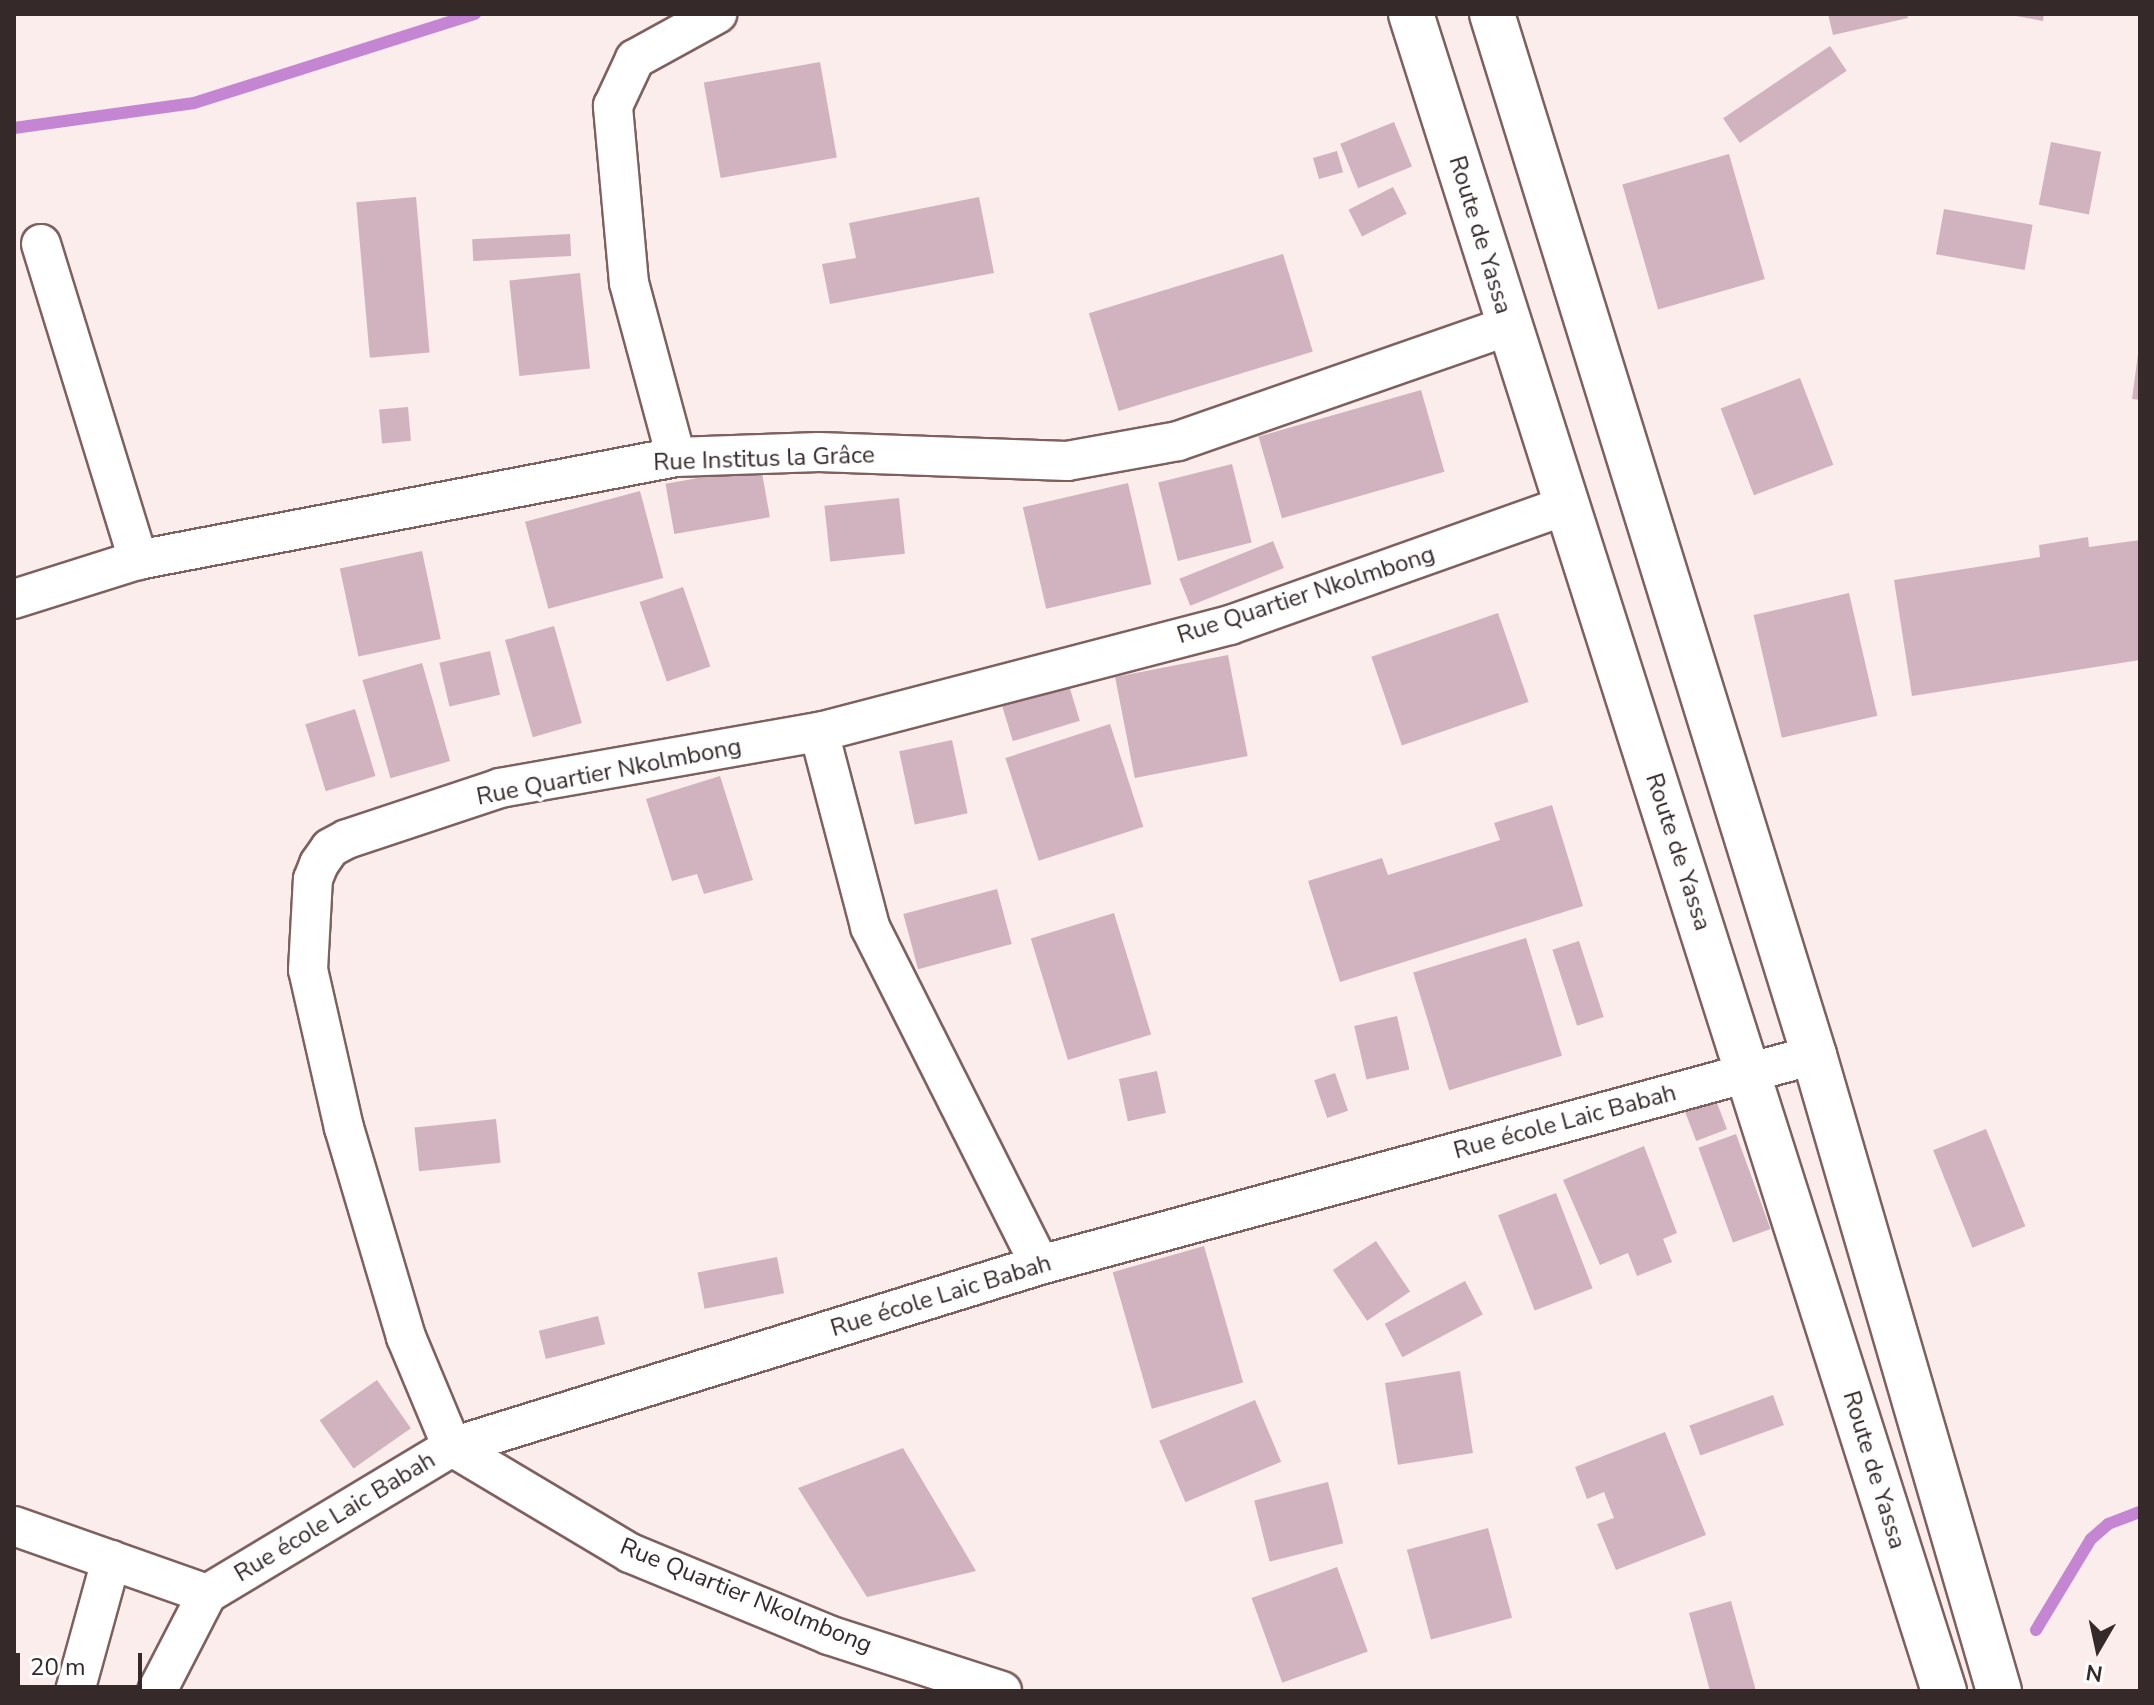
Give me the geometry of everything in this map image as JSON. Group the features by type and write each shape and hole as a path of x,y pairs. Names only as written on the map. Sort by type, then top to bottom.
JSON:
{"main road":[{"name":"Route de Yassa","path":"1411,14 1564,506 1750,1072 1944,1691"},
{"path":"1492,14 1814,1055 1999,1691"}],"street":[{"path":"676,457 629,283 613,106 635,59 717,14"},
{"path":"41,244 138,560"},
{"name":"Rue Institus la Grâce","path":"14,599 138,560 676,457 819,452 1067,461 1178,441 1508,326"},
{"name":"Rue Quartier Nkolmbong","path":"1002,1691 829,1635 630,1553 452,1447 406,1337 344,1128 311,985 313,879 319,864 330,848 347,839 500,788 819,732 1230,625 1564,506"},
{"path":"819,732 870,927 1040,1265"},
{"name":"Rue école Laic Babah","path":"157,1691 207,1594 452,1447 1040,1265 1814,1055"},
{"path":"14,1526 207,1594"},
{"path":"75,1691 111,1560"}],"building":[{"path":"1828,14 1907,14 1908,18 1833,35"},
{"path":"2005,14 2044,14 2043,21"},
{"path":"1830,46 1847,71 1740,143 1723,118"},
{"path":"820,62 837,158 721,178 704,82"},
{"path":"1394,122 1412,167 1358,188 1340,144"},
{"path":"2051,142 2101,152 2089,215 2039,205"},
{"path":"1337,151 1343,172 1319,179 1313,158"},
{"path":"1729,154 1765,279 1658,310 1622,185"},
{"path":"1393,187 1407,214 1362,236 1348,210"},
{"path":"416,197 430,352 370,358 356,202"},
{"path":"979,197 994,273 830,304 822,264 856,258 849,223"},
{"path":"1944,209 2033,225 2025,270 1936,254"},
{"path":"570,234 571,256 473,261 472,239"},
{"path":"1283,254 1313,352 1119,411 1089,313"},
{"path":"580,273 590,368 519,376 509,280"},
{"path":"2140,355 2140,400 2132,399"},
{"path":"1800,378 1833,465 1754,495 1721,408"},
{"path":"1421,390 1444,472 1282,518 1259,437"},
{"path":"408,407 411,441 382,443 379,410"},
{"path":"1232,464 1252,543 1178,561 1158,482"},
{"path":"761,467 770,517 674,534 665,484"},
{"path":"1128,483 1151,584 1046,609 1023,507"},
{"path":"640,491 663,578 548,609 525,522"},
{"path":"899,498 905,554 830,562 824,506"},
{"path":"2088,537 2089,547 2140,540 2140,660 1912,696 1894,580 2040,557 2039,545"},
{"path":"1273,541 1284,568 1190,606 1179,579"},
{"path":"422,551 441,639 359,656 340,568"},
{"path":"683,587 710,666 667,681 640,602"},
{"path":"1849,593 1877,716 1782,738 1754,615"},
{"path":"1498,613 1529,702 1402,746 1371,657"},
{"path":"554,626 582,723 533,737 505,640"},
{"path":"490,651 500,695 449,707 439,663"},
{"path":"1228,655 1248,756 1135,778 1115,677"},
{"path":"422,663 450,761 391,778 362,680"},
{"path":"1064,669 1080,721 1013,741 997,689"},
{"path":"355,709 375,776 326,791 305,724"},
{"path":"1110,724 1143,827 1039,861 1005,758"},
{"path":"952,740 968,813 915,825 899,751"},
{"path":"720,776 753,880 704,894 697,874 672,881 646,799"},
{"path":"1552,805 1583,906 1340,982 1308,881 1382,858 1388,875 1500,840 1494,823"},
{"path":"997,889 1012,944 918,969 903,914"},
{"path":"1114,913 1151,1034 1068,1060 1031,938"},
{"path":"1526,938 1562,1056 1449,1090 1413,972"},
{"path":"1579,941 1604,1017 1577,1026 1552,950"},
{"path":"1397,1016 1409,1070 1367,1079 1354,1026"},
{"path":"1157,1071 1166,1113 1128,1121 1119,1079"},
{"path":"1335,1073 1348,1111 1327,1118 1314,1080"},
{"path":"1712,1090 1727,1129 1696,1141 1681,1102"},
{"path":"496,1119 501,1163 419,1171 414,1128"},
{"path":"1986,1129 2025,1226 1972,1248 1933,1150"},
{"path":"1736,1134 1771,1229 1733,1243 1698,1148"},
{"path":"1644,1146 1677,1233 1663,1239 1672,1262 1637,1276 1628,1253 1600,1265 1563,1180"},
{"path":"1556,1193 1593,1288 1535,1310 1498,1215"},
{"path":"1376,1241 1410,1292 1367,1321 1333,1270"},
{"path":"1204,1246 1243,1382 1152,1409 1113,1272"},
{"path":"777,1257 784,1293 705,1309 697,1272"},
{"path":"1465,1281 1483,1315 1402,1357 1385,1324"},
{"path":"598,1316 605,1344 546,1359 539,1331"},
{"path":"1460,1371 1473,1453 1398,1465 1385,1383"},
{"path":"377,1380 411,1428 354,1468 320,1420"},
{"path":"1773,1395 1784,1425 1700,1456 1689,1425"},
{"path":"1255,1400 1281,1462 1185,1502 1159,1441"},
{"path":"1665,1432 1706,1535 1616,1570 1597,1524 1614,1518 1604,1492 1587,1499 1575,1467"},
{"path":"903,1448 976,1571 867,1597 798,1488"},
{"path":"1328,1482 1343,1543 1269,1562 1254,1500"},
{"path":"1488,1528 1512,1618 1431,1640 1407,1550"},
{"path":"1337,1567 1368,1652 1282,1683 1251,1598"},
{"path":"1731,1601 1756,1691 1710,1691 1689,1613"}],"waterway":[{"path":"14,128 194,103 475,14"},
{"path":"2036,1630 2091,1539 2108,1524 2140,1512"}]}
